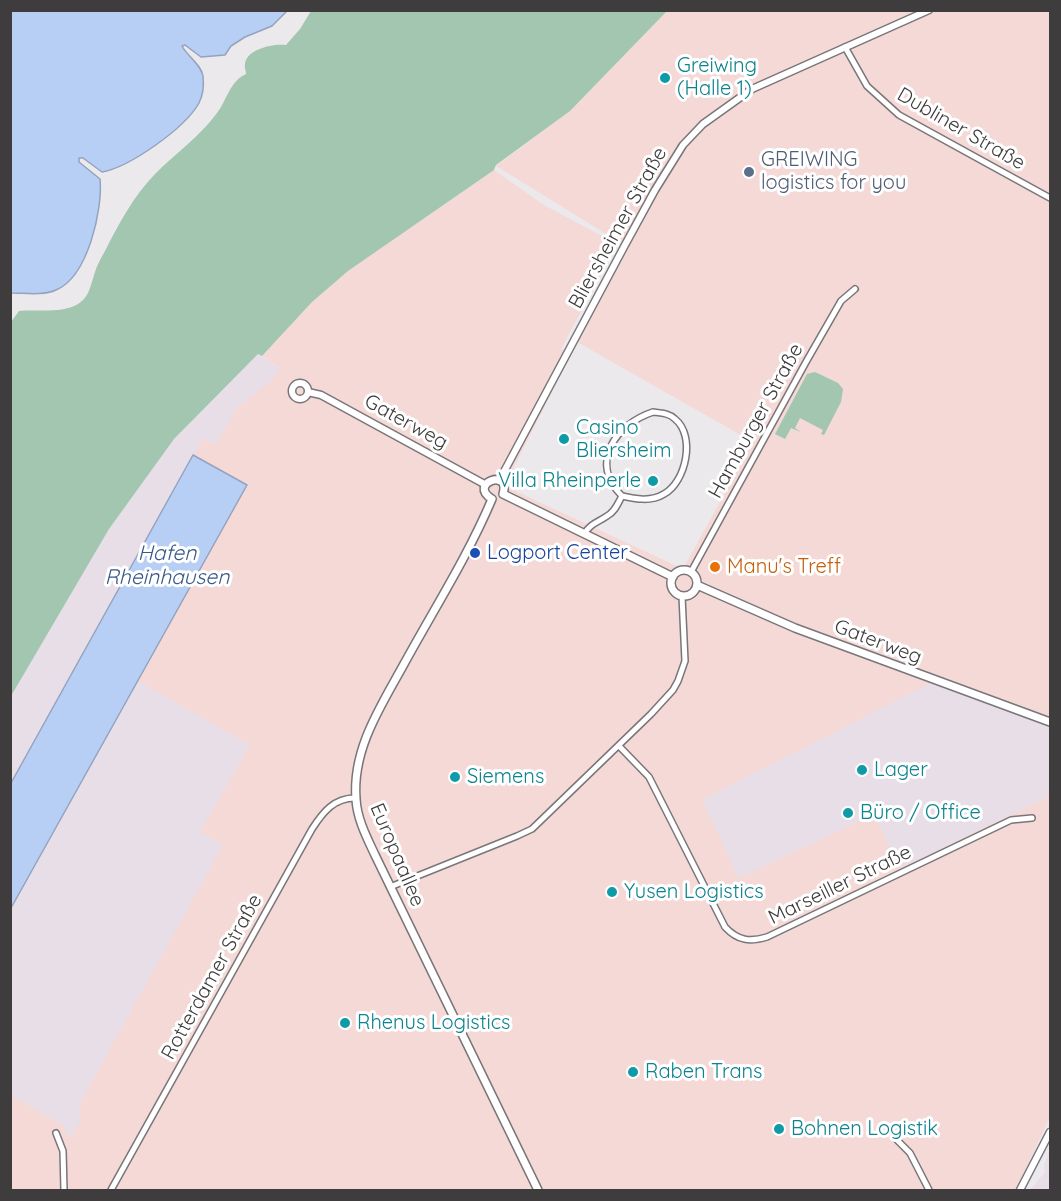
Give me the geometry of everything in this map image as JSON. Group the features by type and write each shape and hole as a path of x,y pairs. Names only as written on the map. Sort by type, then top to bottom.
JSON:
{"main road":[{"path":"490,480 499,481 504,487 503,494 492,499 486,494 486,484 490,480"},
{"path":"503,494 673,577"},
{"name":"Europaallee","path":"492,499 468,550 364,740 357,768 356,798 365,833 390,887 538,1191"},
{"path":"681,571 691,572 695,575 698,585 692,594 682,596 673,590 671,585 673,577 681,571"},
{"name":"Gaterweg","path":"698,585 806,632 1050,722"}],"street":[{"name":"Bliersheimer Straße","path":"499,481 655,190 684,145 703,124 752,89 929,10"},
{"name":"Dubliner Straße","path":"845,47 867,86 899,115 1050,198"},
{"name":"Hamburger Straße","path":"691,572 812,351 841,301 855,289"},
{"name":"Gaterweg","path":"308,392 321,395 486,484"},
{"path":"653,412 665,413 675,418 682,426 686,441 686,454 683,468 674,485 664,494 652,498 622,496 612,485 608,475 608,454 612,444 620,433 641,416 653,412"},
{"path":"584,534 592,523 608,516 622,496"},
{"path":"390,887 532,829 619,746 660,705 678,681 685,661 682,596"},
{"name":"Marseiller Straße","path":"619,746 649,777 725,927 742,940 758,940 767,937 1011,820 1032,818"},
{"name":"Rotterdamer Straße","path":"111,1191 312,829 329,806 340,800 356,798"},
{"path":"56,1132 64,1159 64,1191"},
{"path":"1020,1191 1050,1132"},
{"path":"894,1137 910,1153 929,1191"}],"shaded area":[{"path":"667,11 1050,11 1050,1117 1016,1190 11,1190 11,907 245,485 193,455 203,438 280,368 262,356 312,302 348,271 494,170 544,205 617,244 561,349 571,354 507,481 509,488 683,569 753,442 577,342 624,245 496,166 570,111"},
{"path":"258,354 280,368 271,381 236,409 216,445 203,438 11,783 11,696 30,661 109,529 174,439"},
{"path":"138,681 250,745 200,832 223,845 80,1103 80,1122 72,1135 67,1135 61,1124 11,1095 11,908"},
{"path":"931,683 1050,726 1050,796 900,868 874,814 739,878 702,800"},
{"path":"1050,1149 1050,1190 1030,1190 1045,1172 1044,1165"}],"green space":[{"path":"311,11 667,11 570,111 496,165 494,170 348,271 312,302 262,356 258,354 174,439 109,529 11,696 11,322 19,311 64,309 82,301 88,294 98,264 116,230 140,192 155,174 210,121 232,86 246,74 245,65 250,54 268,46 286,45 300,29"},
{"path":"815,372 838,383 843,389 841,402 824,435 821,434 823,430 800,418 795,428 801,432 791,428 785,439 775,434 807,374"}],"water":[{"path":"10,11 287,11 272,26 245,37 231,46 225,55 201,57 185,45 182,46 202,72 203,90 199,103 192,113 156,145 127,163 102,172 83,158 79,158 79,162 100,179 96,224 85,257 77,271 67,283 56,290 45,293 11,293"},
{"name":"Hafen Rheinhausen","path":"193,455 247,485 11,908 11,783"}],"place":[{"name":"Greiwing (Halle 1)","path":"665,78"},
{"name":"GREIWING logistics for you","path":"749,172"},
{"name":"Casino Bliersheim","path":"564,439"},
{"name":"Villa Rheinperle","path":"653,481"},
{"name":"Logport Center","path":"475,553"},
{"name":"Manu's Treff","path":"715,567"},
{"name":"Lager","path":"862,770"},
{"name":"Siemens","path":"455,777"},
{"name":"Büro / Office","path":"848,813"},
{"name":"Yusen Logistics","path":"612,892"},
{"name":"Rhenus Logistics","path":"345,1023"},
{"name":"Raben Trans","path":"633,1072"},
{"name":"Bohnen Logistik","path":"779,1129"}]}
